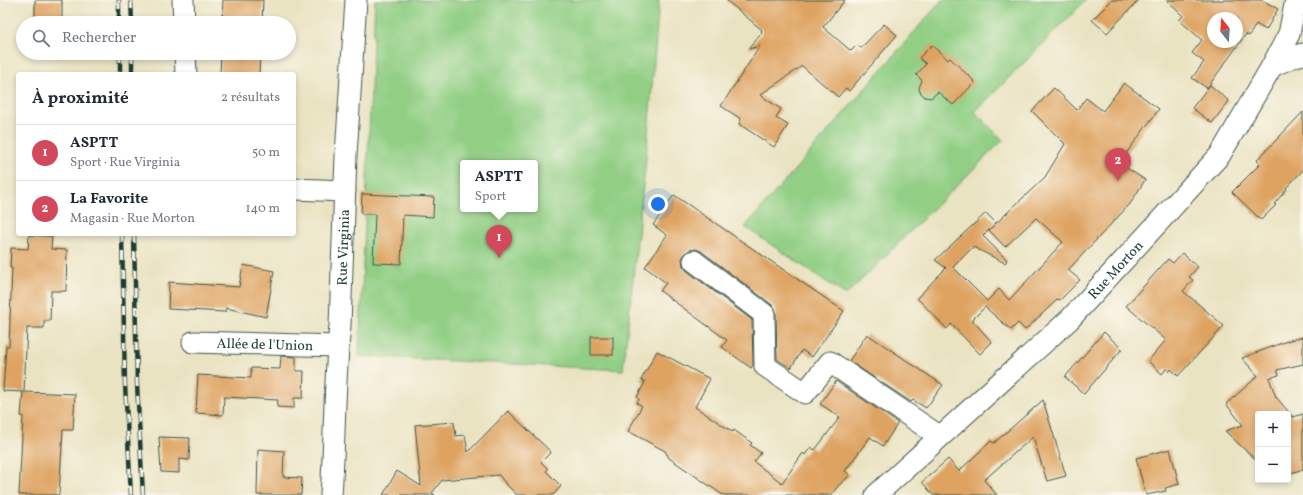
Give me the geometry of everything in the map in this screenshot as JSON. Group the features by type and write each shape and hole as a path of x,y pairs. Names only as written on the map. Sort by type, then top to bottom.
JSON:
{"street":[{"path":"183,0 184,16"},
{"name":"Rue Virginia","path":"331,495 340,326 345,191 356,0"},
{"name":"Rue Morton","path":"876,495 939,436 1070,319 1220,154 1272,66 1289,34 1296,0"},
{"path":"1272,66 1303,54"},
{"path":"185,60 186,72"},
{"path":"296,189 345,191"},
{"path":"694,261 764,314 765,366 805,393 830,362 939,436"},
{"name":"Allée de l'Union","path":"193,342 338,346"}],"green space":[{"path":"375,0 659,0 646,159 623,370 359,356"},
{"path":"942,0 1086,0 975,112 1003,140 846,295 745,227"}],"building":[{"path":"35,0 62,0 62,16 35,16"},
{"path":"223,0 263,0 262,16 222,16"},
{"path":"726,0 845,0 823,27 851,51 857,45 861,48 884,24 897,35 849,91 846,88 838,97 802,66 760,95 781,109 776,118 788,125 774,147 739,124 741,119 721,106 760,46 748,49 762,33 762,30"},
{"path":"1112,0 1139,0 1107,33 1092,20"},
{"path":"1166,0 1262,0 1278,9 1266,30 1256,24 1249,36 1246,34 1243,38 1243,12 1207,12 1207,48 1236,48 1207,88 1192,78 1204,62 1192,53 1202,40 1179,20 1183,16"},
{"path":"932,45 948,60 950,58 975,82 953,105 938,92 931,98 925,97 920,92 919,88 922,80 916,75 926,64 919,58"},
{"path":"221,60 260,60 259,72 220,72"},
{"path":"1124,83 1159,109 1119,163 1145,180 1130,204 1068,270 1080,280 1060,300 1058,299 1025,330 1018,323 1011,330 985,307 972,320 992,342 980,354 951,324 947,329 917,298 946,268 935,260 986,213 996,223 989,230 1045,177 1065,144 1032,111 1054,88 1077,110 1086,98 1103,111","holes":["1036,218 1063,242 1009,300 999,289 987,301 953,267 973,247 1005,263 1007,260 983,236 989,230 1005,247"]},
{"path":"1210,85 1229,101 1212,123 1192,108"},
{"path":"1303,112 1303,170 1286,188 1287,189 1274,204 1276,205 1261,220 1232,192 1260,164 1257,160"},
{"path":"362,194 434,197 433,217 403,215 401,264 373,263 375,214 361,214"},
{"path":"674,195 844,311 812,357 802,350 791,368 777,359 775,308 701,251 696,249 685,253 682,259 683,266 687,271 752,320 753,365 751,368 722,347 727,340 660,291 666,283 645,267 667,235 653,225"},
{"path":"29,236 52,236 51,249 67,250 66,291 51,291 50,321 44,321 44,328 27,328 24,392 75,394 73,430 63,430 59,495 19,495 23,392 3,391 6,346 9,346 12,268 10,268 11,248 28,249"},
{"path":"1182,253 1198,267 1189,277 1193,280 1183,291 1224,326 1178,376 1171,369 1169,372 1166,369 1162,374 1148,361 1166,340 1126,306 1168,259 1173,263"},
{"path":"243,265 274,271 266,317 226,308 225,312 168,309 169,282 239,287"},
{"path":"1104,332 1122,349 1084,394 1065,377"},
{"path":"867,334 943,385 926,408 913,400 911,402 849,361"},
{"path":"591,337 613,337 613,355 591,355"},
{"path":"1303,337 1303,364 1277,370 1279,375 1269,378 1276,397 1288,411 1255,411 1255,459 1225,431 1243,425 1226,404 1258,376 1242,358 1290,340"},
{"path":"657,351 710,379 695,407 733,432 734,430 752,443 750,445 761,453 754,462 782,483 803,453 805,455 811,447 815,450 840,417 820,404 836,381 898,423 883,446 870,437 845,471 850,475 831,495 723,495 669,458 665,451 628,431 642,406 637,403 639,399 637,397 645,382 641,380"},
{"path":"281,356 296,357 296,371 304,371 303,398 294,398 294,408 277,407 278,400 224,397 223,415 196,413 198,375 251,378 251,368 280,369"},
{"path":"1043,400 1066,476 1047,481 1033,437 984,480 997,495 933,495 922,482 948,459 959,471 991,441 994,443"},
{"path":"508,411 551,452 541,462 548,469 546,471 561,486 553,495 517,495 499,475 442,480 432,493 435,495 383,495 397,471 421,486 415,425 454,422 456,436 465,435 468,452"},
{"path":"1303,414 1303,469 1291,473 1291,415 1293,417"},
{"path":"159,437 190,438 189,460 179,459 179,473 161,472"},
{"path":"258,449 284,451 283,477 302,478 301,495 257,495"},
{"path":"1170,449 1179,484 1165,488 1166,491 1146,495 1136,458"}],"railway":[{"path":"119,0 119,16"},
{"path":"131,0 132,16"},
{"path":"120,60 120,72"},
{"path":"132,60 132,72"},
{"path":"122,236 125,384 131,495"},
{"path":"134,236 137,384 143,495"}],"place":[{"name":"La Favorite","path":"1118,181"},
{"name":"ASPTT","path":"499,258"}]}
